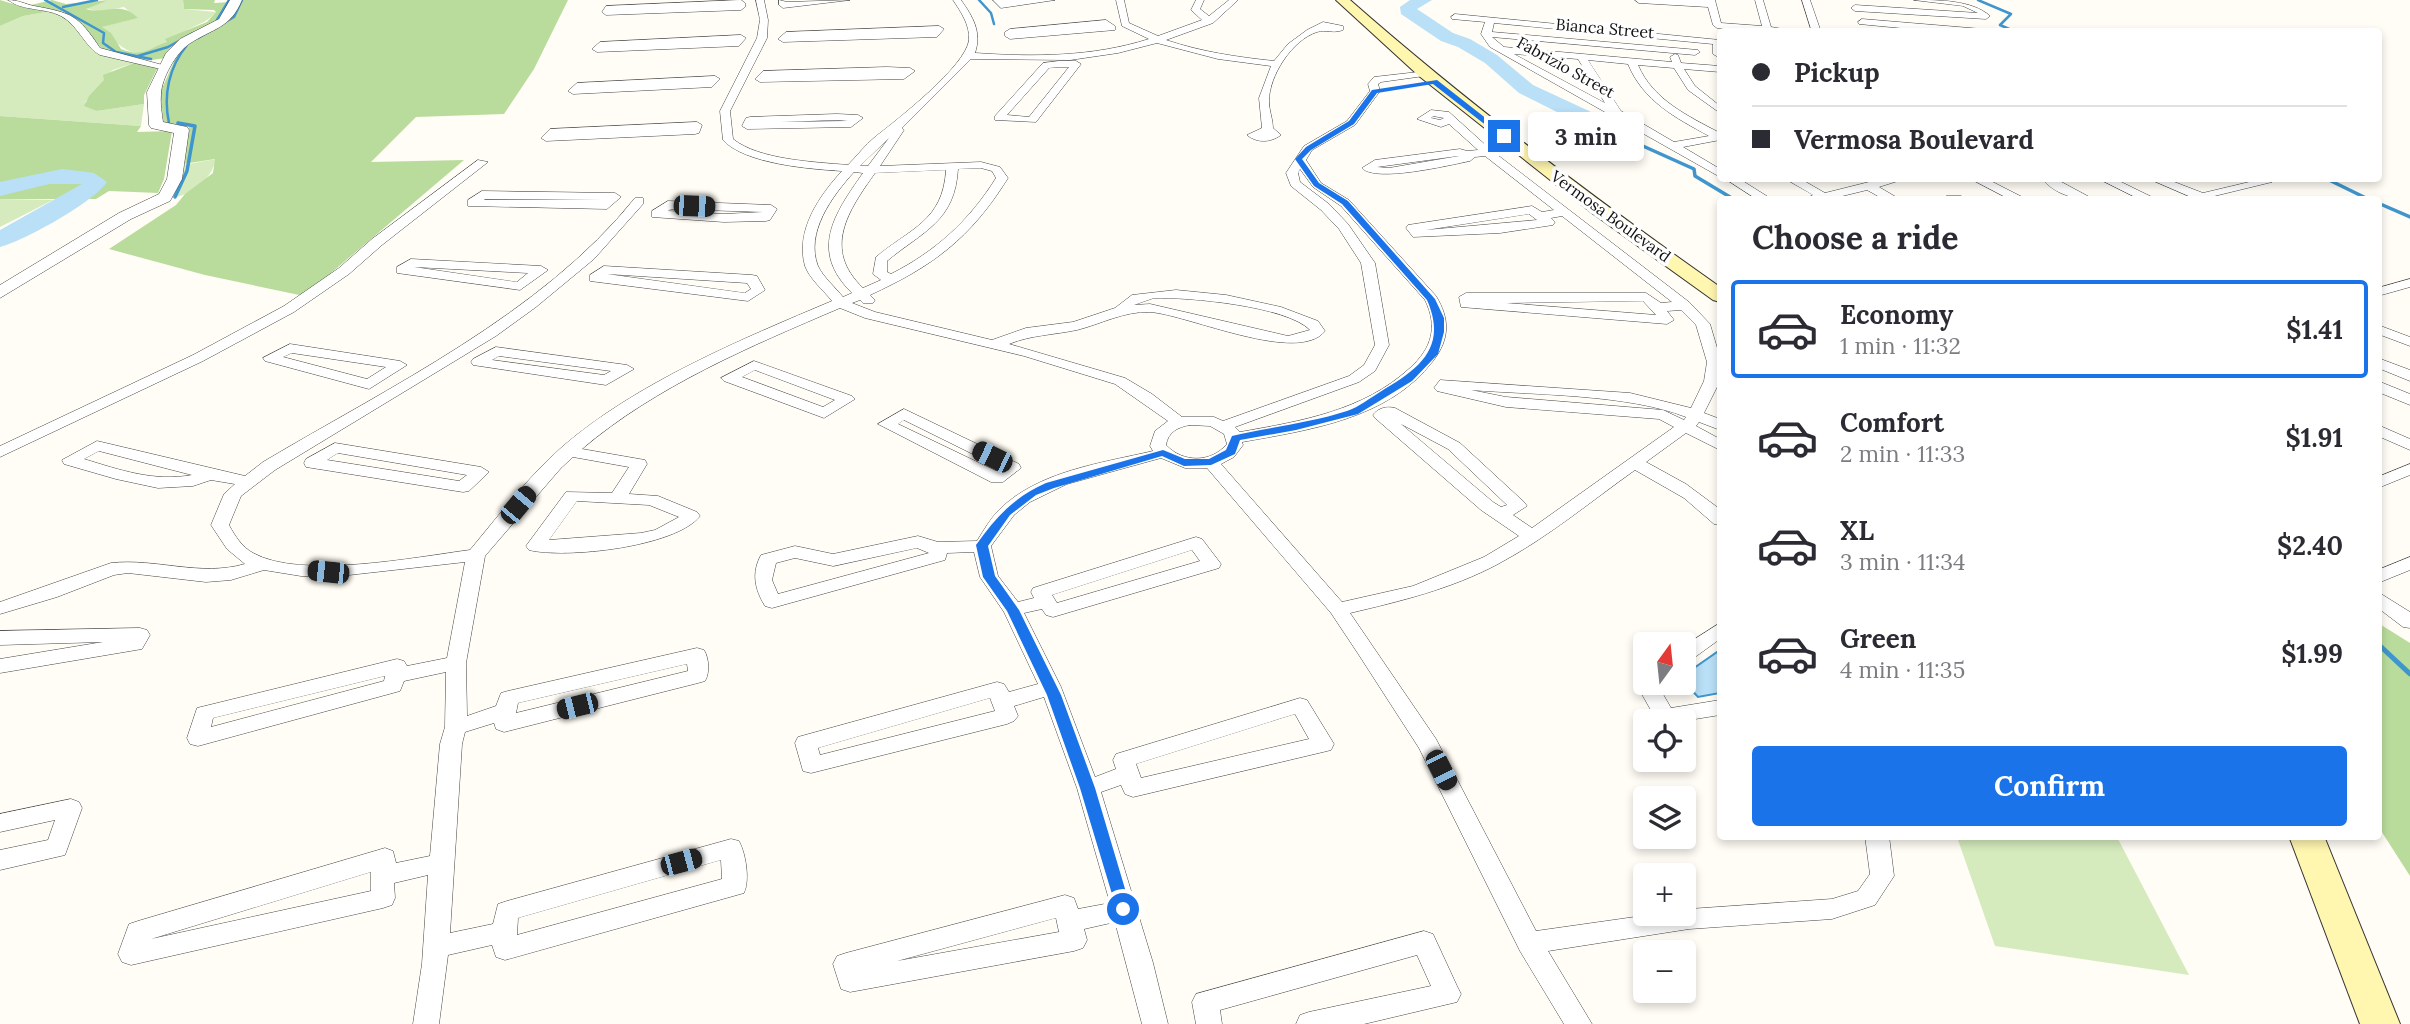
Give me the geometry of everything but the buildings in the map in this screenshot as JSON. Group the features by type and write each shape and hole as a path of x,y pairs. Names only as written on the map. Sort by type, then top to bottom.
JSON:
{"main road":[{"name":"Vermosa Boulevard","path":"1342,0 1429,77 1598,209 1717,294"},
{"path":"2308,840 2380,1024"}],"street":[{"path":"12,0 31,8 64,14 83,29 97,50 103,53 165,66"},
{"path":"0,293 129,214 160,200 168,192 175,179 176,156 182,130 156,125 153,98 165,66 176,48 223,21 230,14 236,0"},
{"path":"741,5 606,9 606,12 741,7 797,0"},
{"path":"783,3 846,0"},
{"path":"957,0 974,24 973,46 969,56 904,121 877,141 834,187 808,234 812,267 841,303 870,314 1120,381 1147,397 1179,422"},
{"path":"1008,0 997,1 1001,5 1051,0"},
{"path":"1119,0 1125,24"},
{"path":"1200,0 1195,10 1210,21"},
{"path":"969,56 1061,62 1076,64 1032,120 999,118 1046,65 1061,62 1103,55 1157,40 1210,21 1234,0"},
{"path":"1639,0 1712,2 1717,24 1750,28"},
{"path":"1759,0 1766,28"},
{"path":"1806,0 1816,28"},
{"path":"1865,28 1854,4 1986,16 1982,10 1955,1 1918,0"},
{"path":"748,123 747,126 851,124 858,118 750,120 748,123 711,126 550,132 546,138 695,131 711,126 725,111 762,39 764,20 760,3"},
{"path":"1455,17 1717,42"},
{"path":"1486,34 1490,20"},
{"path":"1862,22 1934,28"},
{"path":"1110,26 1112,28 1062,34 1010,36 1010,32 1107,23 1110,26 1125,24 1157,40 1234,60 1277,64"},
{"path":"1267,130 1269,123 1264,100 1267,85 1277,64 1302,36 1320,28"},
{"path":"740,40 739,43 597,50 600,45 939,29 937,34 783,40 785,37"},
{"name":"Fabrizio Street","path":"1486,34 1488,41 1560,85 1617,113 1717,172"},
{"name":"Bianca Street","path":"1486,34 1717,54"},
{"path":"1502,49 1717,69"},
{"path":"1674,50 1677,65 1687,82 1701,98 1717,108"},
{"path":"1582,57 1617,113"},
{"path":"1632,61 1636,77 1651,93 1674,111 1717,135"},
{"path":"713,81 715,79 577,86 573,91 712,84 713,81 762,77 763,74 910,71 904,76 760,79 762,77"},
{"path":"1230,432 1329,390 1370,368 1382,345 1368,263 1344,227 1325,207 1295,184 1292,173 1308,148 1351,123 1375,91 1429,77"},
{"path":"1560,85 1584,86 1595,81"},
{"path":"904,121 842,212 834,234 834,261 860,295 883,311 914,326"},
{"path":"1338,609 1418,592 1490,561 1532,536 1690,421 1712,381 1714,362 1703,324 1684,305 1451,121"},
{"path":"426,1024 435,983 438,947 441,863 451,744 456,727 456,663 477,555 530,490 567,451 611,419 712,362 793,323 894,281 934,254 972,223 991,199 1002,178 996,169 981,165 871,170 806,165 740,150 711,126"},
{"path":"1672,146 1717,138"},
{"path":"1465,155 1470,158 1389,171 1368,168 1375,163 1460,152 1465,155 1487,152"},
{"path":"1230,432 1231,452 1211,462 1184,462 1163,453 1158,446 1158,438 1169,426 1179,422 1203,420 1230,432 1296,427 1354,412 1409,379 1433,354 1439,332 1440,318 1431,299 1345,203 1317,185 1299,159"},
{"path":"0,453 198,358 289,309 344,271 377,242 482,162"},
{"path":"894,281 880,274 881,261 892,250 921,232 948,204 953,182 952,166"},
{"path":"1736,182 1760,196"},
{"path":"1797,182 1823,196 1886,182"},
{"path":"1983,182 2013,196"},
{"path":"2050,182 2080,196"},
{"path":"2111,182 2143,196"},
{"path":"2163,182 2199,196"},
{"path":"2206,196 2256,182"},
{"path":"1869,186 1888,196"},
{"path":"477,555 328,572 250,560 232,545 220,525 233,494 299,449 491,333 564,278 639,201 611,201 607,205 472,203 482,195 615,197 611,201"},
{"path":"1325,207 1345,203"},
{"path":"634,208 662,209 668,205 771,209 766,217 724,218 656,214 662,209"},
{"path":"1539,216 1549,222 1500,229 1417,234 1412,228 1531,210 1539,216 1564,212"},
{"path":"1368,263 1395,260"},
{"path":"531,277 541,270 411,263 402,270 520,286 531,277 564,278 600,274 604,270 752,279 758,290 748,297 595,278 600,274"},
{"path":"2382,291 2410,283"},
{"path":"992,345 1027,332 1075,326 1120,311 1150,308 1288,340 1312,338 1318,331 1313,324 1285,313 1175,293 1152,294 1135,299 1120,311"},
{"path":"1658,308 1667,320 1466,304 1466,297 1646,297 1658,308 1684,305"},
{"path":"2382,330 2410,342"},
{"path":"2394,335 2410,330"},
{"path":"387,373 400,365 290,348 270,358 369,384 387,373 416,379"},
{"path":"455,355 486,357 496,351 627,369 606,380 478,362 486,357"},
{"path":"2382,354 2410,366"},
{"path":"712,362 744,370 754,365 847,399 824,413 729,378 744,370"},
{"path":"2382,364 2410,376"},
{"path":"1669,411 1506,402 1442,388 1445,383 1630,398 1669,411 1690,421 1717,443"},
{"path":"2382,388 2410,400"},
{"path":"1499,515 1517,506 1454,446 1390,411 1381,415 1499,515 1532,536"},
{"path":"904,414 1013,468 1006,473 997,478 886,424 904,414"},
{"path":"1690,421 1717,425"},
{"path":"2382,432 2410,445"},
{"path":"210,475 192,483 151,483 70,460 97,446 210,475 250,481"},
{"path":"299,449 324,455 335,449 481,472 463,487 312,463 324,455"},
{"path":"567,451 639,464 619,496"},
{"path":"1155,1024 1140,962 1088,788 1051,687 1013,610 989,577 982,545 1006,513 1032,493 1082,475 1163,453"},
{"path":"1211,462 1338,609 1428,746 1529,943 1579,1024"},
{"path":"1634,463 1678,486 1707,506 1717,517"},
{"path":"2382,481 2410,469"},
{"path":"1006,473 1032,493"},
{"path":"572,496 619,496 652,500 691,516 683,527 625,542 535,546 572,496"},
{"path":"937,548 939,556 772,602 763,580 767,559 795,552 833,560 918,542 937,548 982,545"},
{"path":"1196,543 1212,564 1053,611 1045,601 1040,592 1196,543"},
{"path":"2382,574 2410,563"},
{"path":"0,608 50,593 111,569 128,567 206,576 231,574 264,564"},
{"path":"1013,610 1045,601"},
{"path":"2382,601 2410,622"},
{"path":"1696,647 1717,632"},
{"path":"0,638 140,635 135,644 0,666"},
{"path":"697,655 698,676 504,724 506,711 508,698 697,655"},
{"path":"395,676 456,663"},
{"path":"397,666 395,676 393,686 198,738 204,713 397,666"},
{"path":"1002,702 1051,687"},
{"path":"997,689 1002,702 1007,716 811,765 806,743 997,689"},
{"path":"1653,695 1665,716 1717,708"},
{"path":"1300,705 1323,744 1133,788 1129,773 1124,760 1300,705"},
{"path":"456,727 506,711"},
{"path":"1088,788 1129,773"},
{"path":"0,823 71,808 57,848 0,860"},
{"path":"1529,943 1689,919 1832,909 1866,898 1882,876 1878,840"},
{"path":"731,848 736,886 505,949 504,932 507,911 731,848"},
{"path":"385,858 382,876 383,898 131,954 138,932 385,858"},
{"path":"382,876 441,863"},
{"path":"1065,905 1069,922 1074,940 850,981 846,964 1065,905"},
{"path":"1069,922 1123,909"},
{"path":"438,947 504,932"},
{"path":"1205,1023 1205,1002 1424,942 1448,994 1309,1024"}],"green space":[{"path":"0,0 26,8 52,11 23,16 0,26"},
{"path":"52,0 66,4 109,0 86,9 119,9 131,13 138,18 102,27 111,33 121,49 136,53 167,42 165,39 207,22 216,12 184,9 183,0 231,2 223,17 177,42 166,58 144,61 102,49 86,29 64,12 31,5"},
{"path":"109,0 183,0 184,9 216,12 160,47 141,53 132,52 101,27 137,18 124,7 100,12 85,8"},
{"path":"239,0 568,0 534,69 504,114 416,117 371,162 464,160 304,296 205,275 109,249 176,205 185,194 213,173 215,159 183,164 189,126 164,125 160,93 180,48 231,18"},
{"path":"52,11 75,26 91,48 134,63 113,70 104,77 105,80 85,102 97,111 144,104 141,126 0,116 0,26 23,16"},
{"path":"134,63 158,67 144,95 144,104 97,111 84,106 89,96 104,80 103,75"},
{"path":"0,116 141,126 137,132 172,131 164,179 158,193 109,191 96,199 0,199"},
{"path":"216,159 210,173 200,185 186,194 171,198 182,180 183,165"},
{"path":"0,199 53,200 0,227"},
{"path":"2382,626 2410,643 2410,876 2382,832"},
{"path":"1958,840 2119,840 2189,975 1995,946"}],"water":[{"path":"1717,652 1717,694 1698,697 1696,667"}],"waterway":[{"path":"45,0 104,33 103,43 116,52 151,59"},
{"path":"63,7 97,0"},
{"path":"217,20 229,0"},
{"path":"198,38 234,17 242,0"},
{"path":"979,0 991,13 994,24"},
{"path":"1424,0 1407,10 1447,37 1464,43 1491,59 1526,89 1614,133"},
{"path":"1978,0 2011,14 2000,25 2007,28"},
{"path":"138,56 168,47 193,33"},
{"path":"169,123 169,82 187,45"},
{"path":"175,197 187,171 195,126 178,123 187,125"},
{"path":"1614,133 1694,169 1695,176 1728,196"},
{"path":"0,189 62,176 75,176 96,182 81,195 0,240"},
{"path":"2333,182 2362,196"},
{"path":"2382,205 2410,217"},
{"path":"2382,648 2410,674"}],"route":[{"path":"1123,909 1088,788 1051,687 1013,610 989,577 982,545 1006,513 1032,493 1050,485 1163,453 1184,462 1211,462 1231,452 1235,438 1296,427 1354,412 1409,379 1433,354 1440,318 1431,299 1345,203 1317,185 1299,159 1308,148 1351,123 1375,91 1434,81 1504,136"}]}
